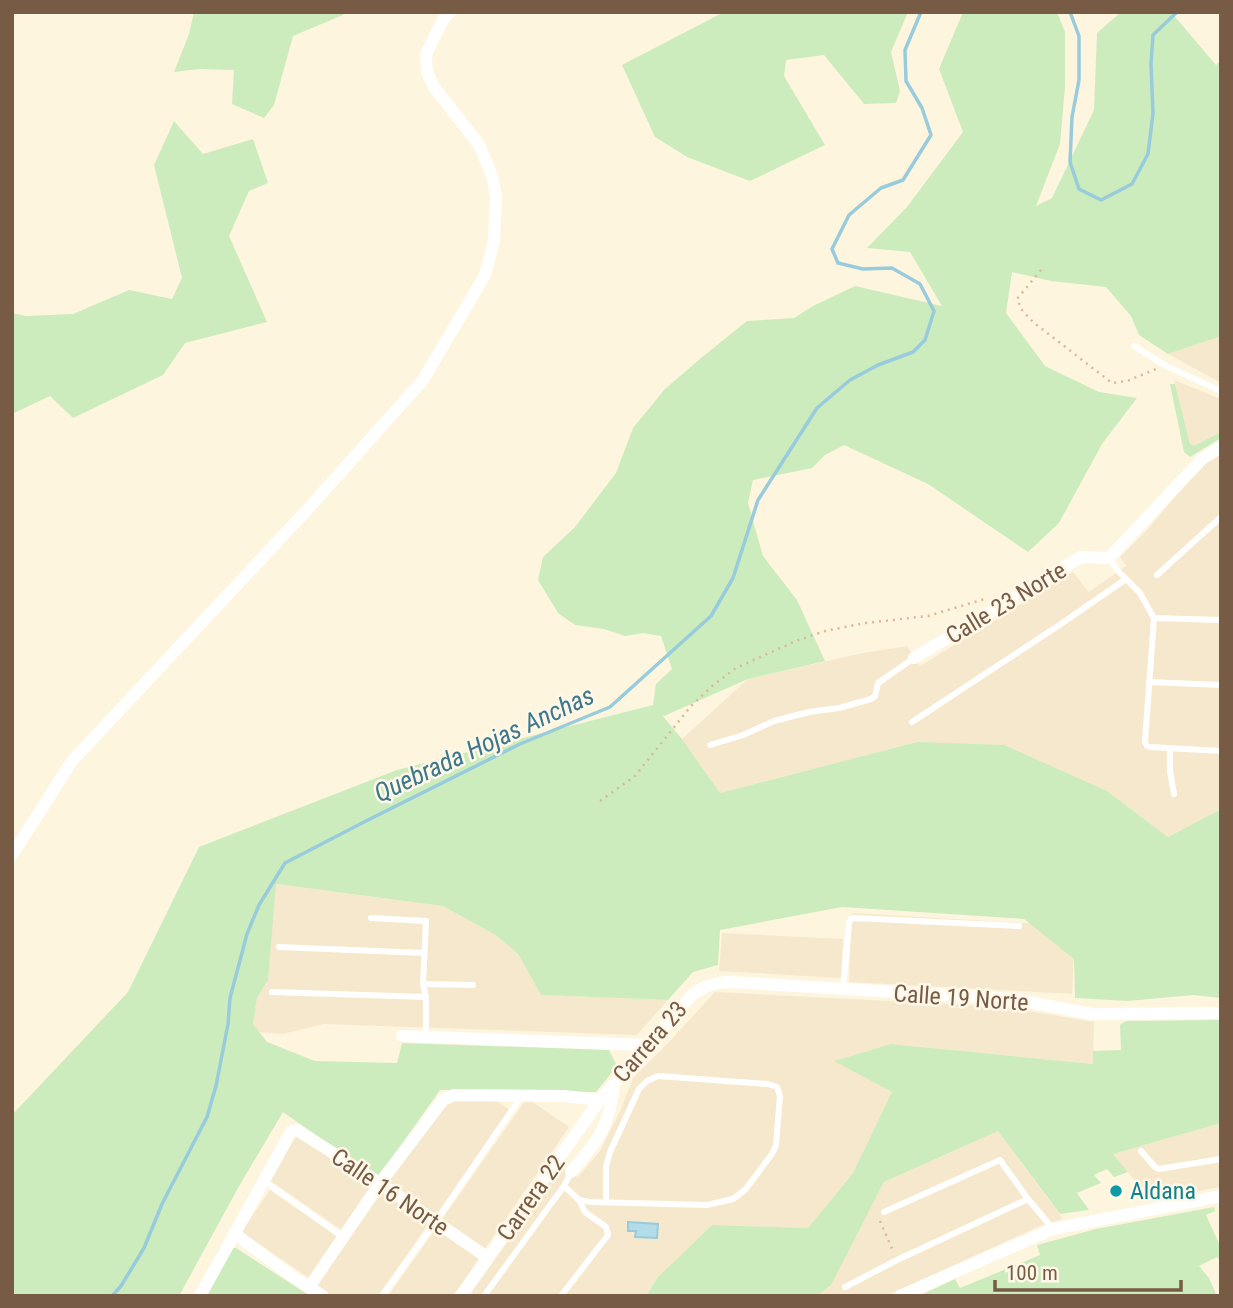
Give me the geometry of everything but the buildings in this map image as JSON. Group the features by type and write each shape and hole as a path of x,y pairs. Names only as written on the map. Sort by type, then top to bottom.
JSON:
{"street":[{"path":"12,855 72,761 307,510 423,380 485,275 494,242 496,197 493,179 480,146 434,87 427,72 426,54 443,20 450,12"},
{"path":"1109,558 1202,458 1221,447"},
{"name":"Calle 23 Norte","path":"914,658 1081,557 1109,558"},
{"name":"Calle 19 Norte","path":"702,987 729,982 1013,999 1091,1014 1221,1013"},
{"name":"Carrera 23","path":"600,1100 646,1045 702,987"},
{"path":"402,1036 646,1045"},
{"path":"571,1172 594,1145 607,1122 614,1084"},
{"path":"310,1286 380,1183 443,1100 454,1095 564,1096 600,1100"},
{"name":"Carrera 22","path":"461,1296 600,1100"},
{"name":"Calle 16 Norte","path":"264,1181 291,1132 297,1130 380,1183 488,1258"},
{"path":"200,1296 264,1181"},
{"path":"900,1296 1053,1229 1221,1196"},
{"path":"234,1233 323,1296"}],"lane":[{"path":"1134,346 1166,366 1221,391"},
{"path":"1157,575 1221,517"},
{"path":"1109,558 1140,593 1154,618 1145,742 1147,746 1221,751"},
{"path":"912,722 1126,579"},
{"path":"1154,618 1221,620"},
{"path":"710,745 743,735 774,721 871,699 875,696 878,682 914,658"},
{"path":"1149,682 1221,685"},
{"path":"1170,749 1174,794"},
{"path":"371,918 426,921 426,1037"},
{"path":"843,990 851,919 1019,926"},
{"path":"279,947 424,953"},
{"path":"424,984 473,985"},
{"path":"272,992 426,998"},
{"path":"579,1200 606,1202 707,1205 733,1199 746,1190 776,1145 780,1096 777,1087 768,1084 658,1076 647,1081 639,1089 610,1152 606,1167 606,1202"},
{"path":"382,1296 521,1097"},
{"path":"1141,1150 1159,1169 1221,1159"},
{"path":"884,1212 1000,1160 1053,1229"},
{"path":"484,1296 564,1186 571,1172"},
{"path":"264,1181 344,1237"},
{"path":"561,1296 608,1235 606,1227 585,1212 579,1200 564,1186"},
{"path":"845,1287 1028,1199"}],"path":[{"path":"1041,270 1017,299 1022,310 1033,322 1112,383 1127,381 1166,366"},
{"path":"600,801 635,776 691,706 736,668 825,631 865,623 928,616 988,598"},
{"path":"884,1212 879,1219 897,1260"}],"shaded area":[{"path":"1220,335 1221,383 1168,354"},
{"path":"1174,380 1221,399 1221,432 1194,447 1190,444"},
{"path":"1221,452 1221,809 1168,837 1107,791 917,742 720,793 682,739 748,679 858,654 907,646 920,666 1073,572 1089,592 1126,566 1120,557 1148,529 1204,462"},
{"path":"275,884 443,906 497,936 518,954 541,995 668,1000 637,1035 324,1024 283,1034 259,1032 253,1024 257,998 268,980"},
{"path":"852,913 1075,926 1072,994 849,982"},
{"path":"722,933 843,939 841,978 719,971"},
{"path":"715,992 1006,1007 1094,1022 1093,1064 891,1044 835,1061 893,1091 853,1173 808,1228 712,1225 658,1277 646,1296 469,1296 557,1171 565,1169 578,1177 600,1151 633,1078"},
{"path":"462,1078 511,1111 435,1218 387,1184"},
{"path":"527,1098 569,1127 484,1250 441,1221"},
{"path":"1221,1123 1221,1187 1151,1200 1113,1154"},
{"path":"998,1131 1063,1219 1040,1226 886,1296 817,1296 831,1284 884,1182"},
{"path":"297,1133 373,1185 342,1230 266,1178"},
{"path":"385,1188 431,1220 378,1296 331,1296 316,1286"},
{"path":"270,1190 338,1237 309,1278 241,1232"},
{"path":"437,1227 480,1257 453,1296 388,1296"}],"green space":[{"path":"194,12 343,12 343,15 293,36 274,105 264,118 232,104 234,70 199,69 174,72 189,34"},
{"path":"724,12 908,12 891,52 900,91 896,103 864,104 824,55 786,60 784,76 825,145 750,181 687,157 655,137 622,65"},
{"path":"963,12 1057,12 1065,32 1065,87 1060,144 1036,206 1052,198 1094,110 1097,33 1121,12 1171,12 1216,65 1221,61 1221,336 1168,354 1139,335 1131,316 1106,287 1051,281 1012,272 1006,313 1045,366 1099,392 1137,398 1102,444 1059,523 1028,552 928,484 844,445 825,455 812,468 753,480 748,503 763,556 797,600 825,661 748,679 662,715 720,793 917,742 1004,745 1107,791 1168,837 1221,809 1221,998 1193,995 1128,1001 1075,998 1074,959 1024,919 842,907 720,930 718,965 693,972 668,1000 541,995 518,954 497,936 443,906 276,884 268,980 257,998 253,1024 267,1042 315,1061 397,1063 402,1043 609,1050 617,1066 596,1092 440,1090 380,1175 373,1175 283,1112 179,1296 12,1296 12,1115 128,992 199,847 397,770 653,705 656,684 672,669 661,636 643,633 625,636 604,629 575,625 558,613 538,580 543,557 575,527 616,473 633,428 665,389 747,321 794,318 855,286 942,306 910,252 867,248 907,207 963,132 939,69"},
{"path":"174,121 203,154 253,139 268,183 249,191 229,236 267,322 185,343 163,375 73,418 50,396 12,414 12,313 26,316 73,314 129,290 172,299 182,278 154,165"},
{"path":"1170,384 1175,384 1190,444 1194,446 1221,432 1221,438 1190,457 1184,452"},
{"path":"1221,1020 1221,1123 1113,1154 1128,1172 1114,1177 1107,1169 1094,1175 1101,1183 1077,1193 1089,1210 1060,1214 998,1131 884,1182 831,1285 817,1296 646,1296 658,1277 712,1225 808,1228 853,1173 892,1092 834,1061 891,1044 1093,1064 1093,1051 1121,1050 1120,1025 1126,1021"},
{"path":"1214,1207 1215,1211 1206,1215 1221,1248 1221,1262 1217,1257 1199,1266 1209,1278 1217,1296 919,1296 955,1279 960,1288 1040,1255 1037,1245 1096,1229"},
{"path":"220,1247 236,1248 310,1296 195,1296"}],"water":[{"path":"628,1222 658,1224 657,1238 635,1237 636,1231 628,1231"}],"waterway":[{"name":"Quebrada Hojas Anchas","path":"112,1296 144,1248 162,1204 207,1117 228,1024 230,998 247,934 259,905 285,863 520,744 610,707 711,616 733,578 758,500 817,408 850,380 878,365 913,352 925,340 934,311 920,284 892,268 863,269 838,263 832,249 849,215 881,188 903,180 931,135 922,108 906,81 905,50 921,12"},
{"name":"Quebrada Hojas Anchas","path":"1070,12 1079,36 1079,80 1072,117 1070,162 1079,189 1101,200 1132,184 1148,154 1153,113 1153,35 1177,12"}],"place":[{"name":"Aldana","path":"1116,1191"}]}
